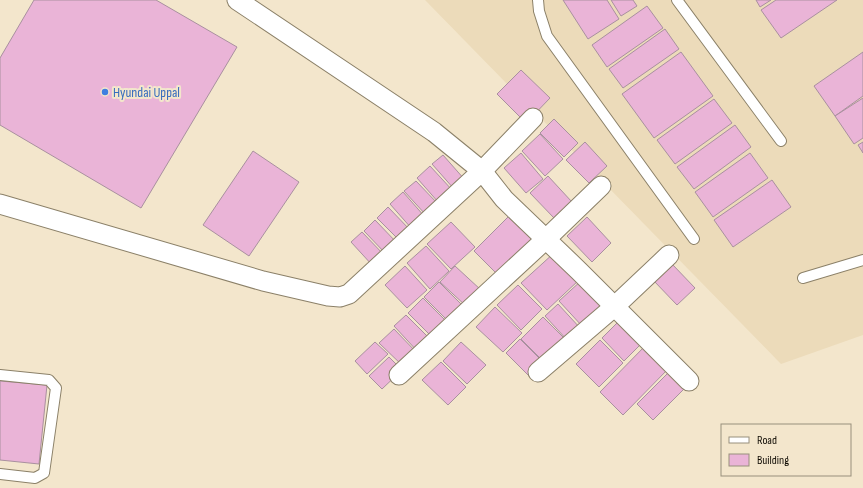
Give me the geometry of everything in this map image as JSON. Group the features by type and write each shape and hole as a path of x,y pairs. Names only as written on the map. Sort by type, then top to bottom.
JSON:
{"street":[{"path":"237,0 434,132 482,171 504,199 689,381"},
{"path":"0,204 263,281 328,296 340,297 349,294 482,171 533,118"},
{"path":"399,375 546,240 601,186"},
{"path":"538,372 614,307 668,255"}],"lane":[{"path":"538,0 539,11 547,36 694,239"},
{"path":"676,0 781,141"},
{"path":"803,278 863,260"},
{"path":"0,375 49,380 56,388 44,473 34,478 0,474"}],"shaded area":[{"path":"425,0 863,0 863,335 781,364"}],"building":[{"name":"Hyundai Uppal","path":"34,0 156,0 237,47 141,208 0,125 0,58"},
{"path":"563,0 607,0 619,19 588,39"},
{"path":"611,0 633,0 637,6 621,16"},
{"path":"756,0 771,0 760,7"},
{"path":"776,0 837,0 781,38 761,10"},
{"path":"647,6 663,28 607,67 592,45"},
{"path":"665,29 679,49 623,88 609,69"},
{"path":"681,52 713,96 654,138 622,94"},
{"path":"863,52 863,96 835,116 814,86"},
{"path":"521,70 550,98 526,123 497,94"},
{"path":"863,98 863,138 854,144 835,116"},
{"path":"714,99 732,123 675,164 657,140"},
{"path":"554,119 578,143 564,157 540,133"},
{"path":"735,125 751,147 694,189 677,167"},
{"path":"540,134 563,159 545,176 522,151"},
{"path":"585,142 607,166 589,183 566,160"},
{"path":"863,142 863,153 858,145"},
{"path":"253,151 299,182 249,256 203,225"},
{"path":"521,153 543,179 526,193 504,168"},
{"path":"750,153 768,178 713,217 695,192"},
{"path":"443,155 465,180 454,189 432,164"},
{"path":"430,166 453,191 439,203 417,178"},
{"path":"548,176 572,202 554,218 530,193"},
{"path":"772,180 791,207 733,247 714,220"},
{"path":"416,181 438,204 426,215 404,191"},
{"path":"403,192 425,217 412,229 390,204"},
{"path":"388,207 411,231 400,241 377,218"},
{"path":"511,214 536,239 499,276 474,251"},
{"path":"587,217 611,243 592,262 567,236"},
{"path":"375,220 398,244 386,254 364,231"},
{"path":"451,222 475,247 451,269 427,244"},
{"path":"362,232 385,256 373,266 351,242"},
{"path":"426,246 449,271 430,289 407,263"},
{"path":"554,253 579,280 547,310 521,283"},
{"path":"672,264 695,288 677,305 654,281"},
{"path":"405,266 427,290 407,308 385,285"},
{"path":"455,266 481,290 466,306 440,282"},
{"path":"582,280 605,305 582,326 559,301"},
{"path":"439,282 464,307 449,322 424,297"},
{"path":"518,285 542,309 521,330 497,305"},
{"path":"423,298 448,323 433,338 408,313"},
{"path":"558,304 581,329 568,341 545,316"},
{"path":"495,307 522,333 503,352 476,327"},
{"path":"406,315 432,341 419,353 394,326"},
{"path":"543,317 566,340 543,361 521,339"},
{"path":"622,318 644,341 624,361 602,338"},
{"path":"394,329 418,354 404,367 379,343"},
{"path":"520,339 543,362 529,376 506,353"},
{"path":"600,340 623,363 599,387 576,364"},
{"path":"375,342 388,354 367,374 355,361"},
{"path":"461,342 486,365 467,384 443,361"},
{"path":"646,345 669,368 623,415 600,392"},
{"path":"389,357 402,370 382,389 369,376"},
{"path":"441,362 466,387 448,405 422,380"},
{"path":"671,370 687,386 653,420 637,404"},
{"path":"0,381 47,385 39,464 0,460"}],"place":[{"name":"Hyundai Uppal","path":"105,92"}]}
